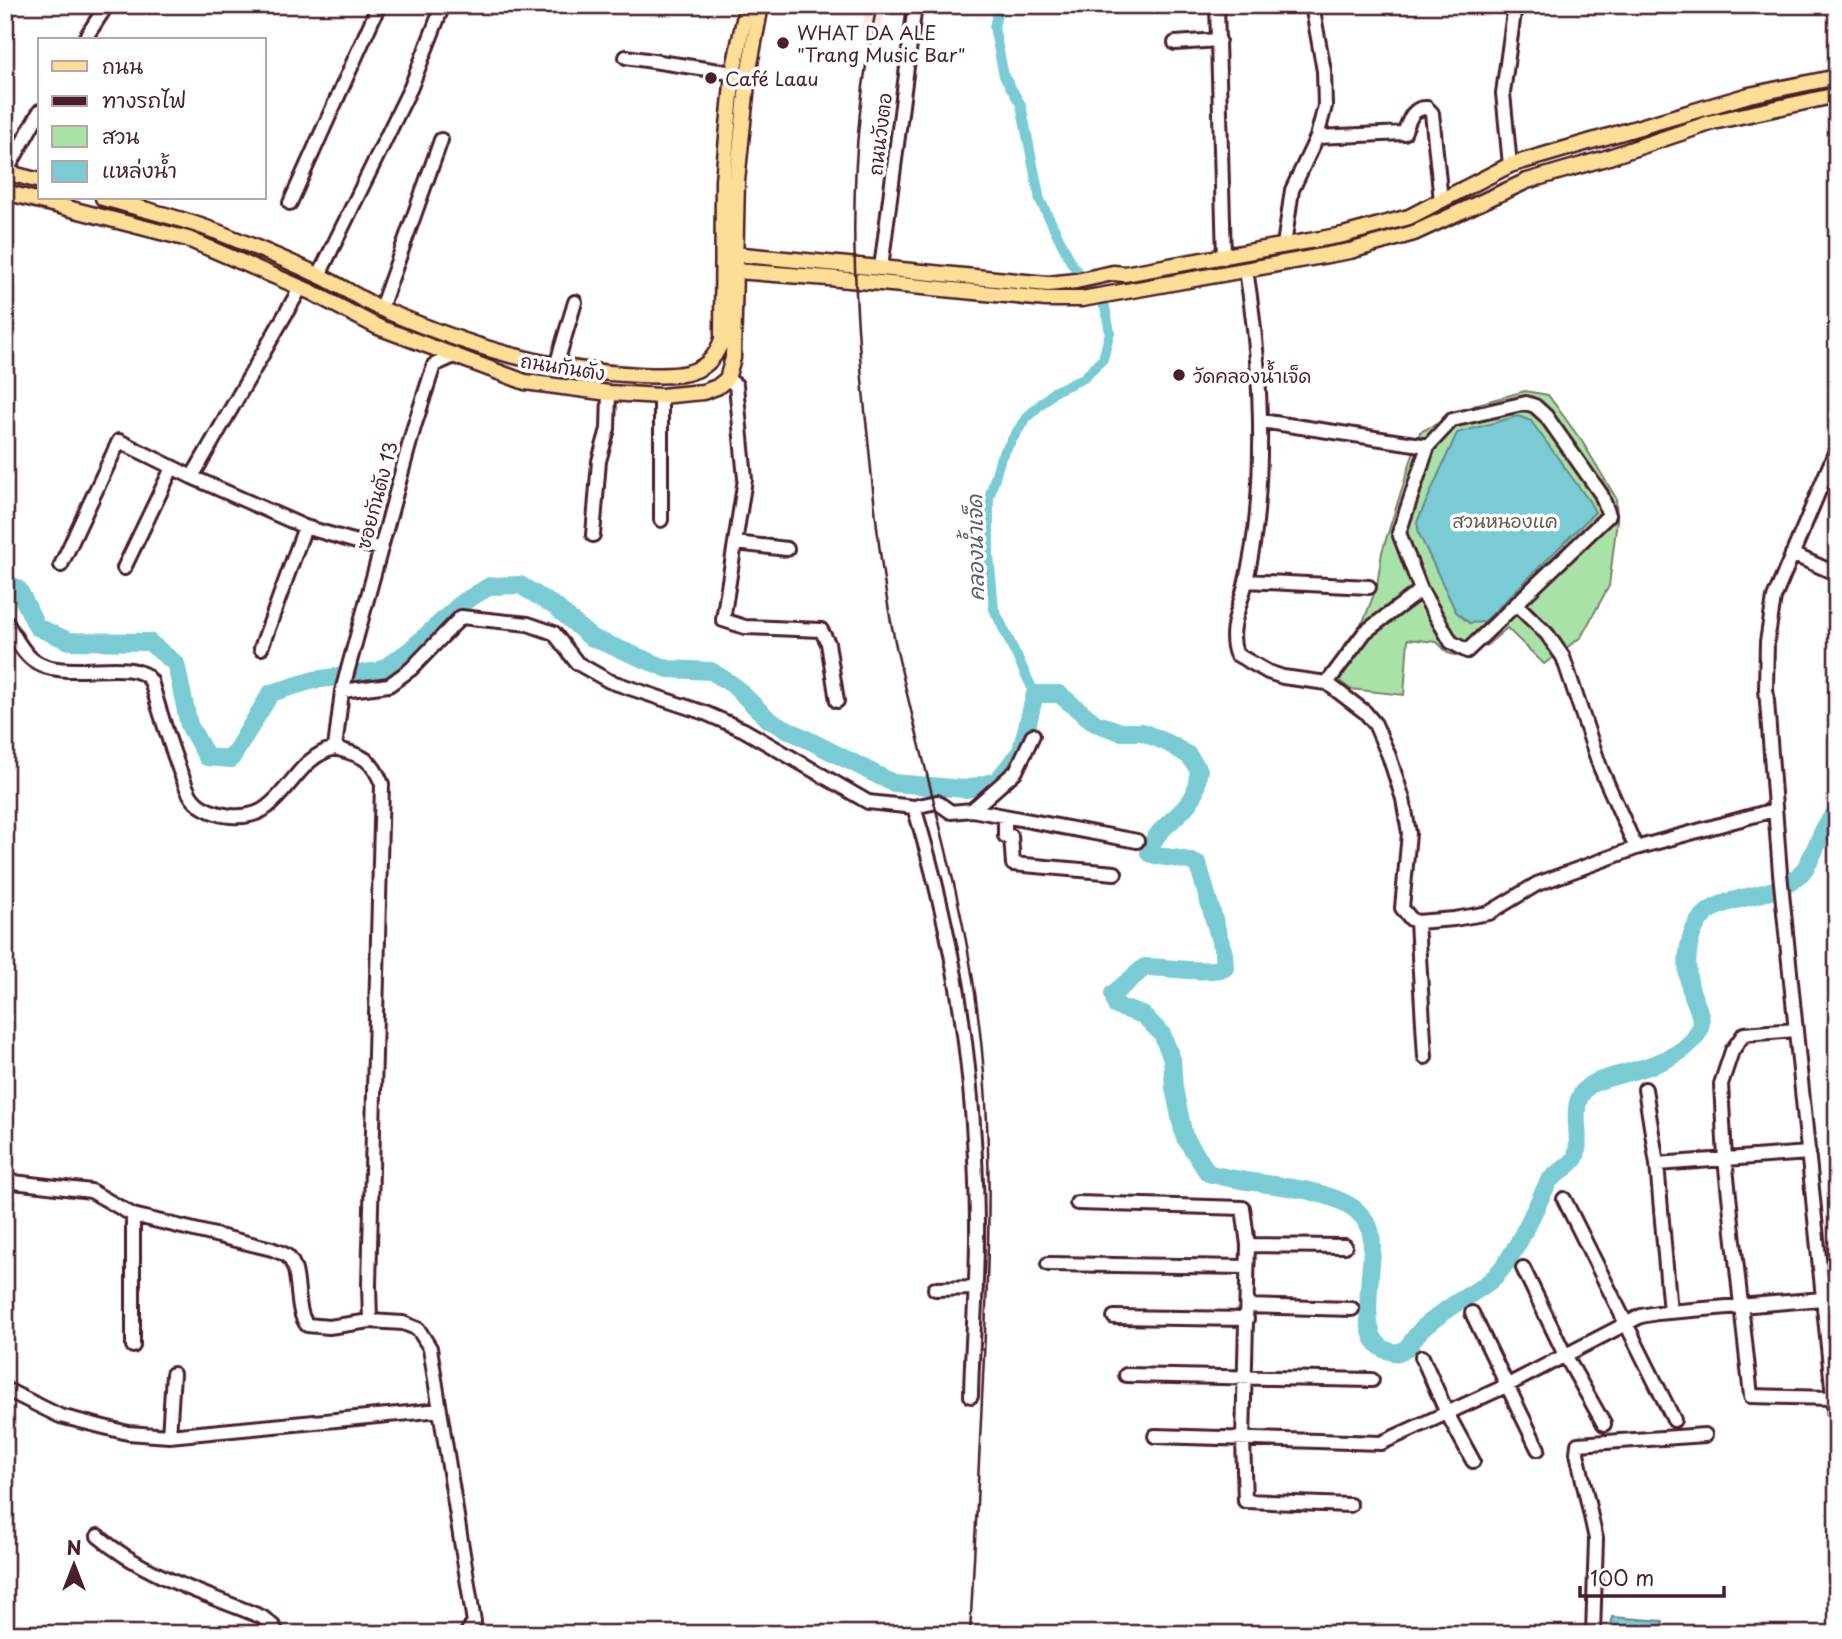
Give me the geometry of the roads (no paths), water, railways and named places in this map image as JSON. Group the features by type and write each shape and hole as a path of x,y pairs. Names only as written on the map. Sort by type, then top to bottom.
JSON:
{"main road":[{"name":"ถนนกันตัง","path":"739,95 733,73 747,5"},
{"name":"ถนนกันตัง","path":"110,200 228,236 319,275 381,309 458,339 526,361 611,374 662,376 692,372 706,367 718,353 722,339 737,181 739,95 761,5"},
{"path":"730,253 1048,284 1113,273 1124,274 1343,235 1409,217 1510,165 1749,95 1832,78"},
{"path":"729,270 1033,298 1082,299 1350,251 1414,233 1527,181 1713,122 1837,96"},
{"path":"6,172 38,180"},
{"name":"ถนนกันตัง","path":"5,192 188,239 306,290 378,327 452,357 525,382 609,393 661,396 703,392 717,387 727,379 733,358 735,335 729,270"},
{"path":"130,223 136,207"},
{"path":"306,290 319,275"},
{"path":"452,357 458,339"},
{"path":"609,393 611,374"}],"street":[{"path":"85,38 107,5"},
{"path":"290,203 380,5"},
{"path":"319,275 411,87 443,5"},
{"name":"ถนนวังตอ","path":"881,268 915,5"},
{"path":"1217,5 1224,258"},
{"path":"1284,246 1292,190 1317,137 1325,106 1324,71 1312,5"},
{"path":"1510,165 1503,93 1515,5"},
{"path":"1175,43 1219,40"},
{"path":"626,57 733,73"},
{"path":"1317,137 1404,133 1413,113 1427,108 1432,113 1441,201"},
{"path":"6,172 38,115"},
{"path":"381,309 441,140"},
{"path":"1246,270 1254,317 1261,421 1257,514 1246,581 1232,631 1232,642 1236,654 1268,672 1283,677 1327,683 1365,712 1375,724 1390,756 1403,799 1409,833 1402,908 1411,919 1417,922 1489,913 1537,884 1636,848 1774,810"},
{"path":"192,477 306,290"},
{"path":"556,366 575,302"},
{"name":"ซอยกันตัง 13","path":"335,748 342,691 414,427 435,365 452,357"},
{"path":"727,379 736,385 746,479 723,620 745,627 821,630 828,643 837,701"},
{"path":"593,535 599,461 608,429 609,393"},
{"path":"661,396 661,520"},
{"path":"1526,403 1535,406 1546,416 1601,494 1609,515 1467,651 1451,642 1421,590 1399,533 1428,446 1452,420 1526,403"},
{"path":"1261,421 1428,446"},
{"path":"61,565 119,441 172,468 305,527 381,549"},
{"path":"1837,448 1774,598 1767,642 1766,688 1774,810 1837,1436"},
{"path":"124,568 172,468"},
{"path":"261,648 305,527"},
{"path":"736,543 787,549"},
{"path":"1791,554 1837,574"},
{"path":"1246,581 1369,587"},
{"path":"1327,683 1365,632 1421,590"},
{"path":"1517,606 1547,634 1563,657 1600,767 1636,848"},
{"path":"342,691 389,685 411,669 461,617 528,624 554,633 577,663 609,681 705,713 744,730 846,787 867,802 914,807 937,802 951,812 972,810 1137,841"},
{"path":"5,620 35,662 63,670 132,668 147,675 189,794 206,810 240,817 260,812 273,802 298,771 326,750 335,748 361,756 375,768 382,784 370,1321"},
{"path":"972,810 1016,771 1033,735"},
{"path":"914,807 945,922 967,1039 976,1172 976,1289 971,1396"},
{"path":"1005,818 1005,836 1012,836 1013,864 1115,873"},
{"path":"1417,922 1425,1056"},
{"path":"1796,1030 1744,1034 1732,1051 1721,1084 1725,1159 1751,1396 1832,1398"},
{"path":"1644,1089 1657,1164 1670,1312"},
{"path":"1657,1164 1809,1153"},
{"path":"5,1181 91,1191 132,1215 272,1249 287,1256 294,1268 301,1317 307,1325 329,1327 370,1321 403,1324 418,1329 430,1348 474,1622 466,1634"},
{"path":"1564,1199 1674,1420"},
{"path":"1077,1203 1243,1208 1248,1245 1243,1439 1245,1501 1350,1505"},
{"path":"132,1215 133,1346"},
{"path":"1248,1245 1345,1246"},
{"path":"1048,1264 1247,1267"},
{"path":"1523,1268 1565,1355 1604,1424"},
{"path":"935,1289 976,1289"},
{"path":"1155,1436 1381,1443 1506,1386 1641,1316 1822,1299"},
{"path":"1114,1317 1352,1309"},
{"path":"1472,1313 1538,1448"},
{"path":"1422,1357 1447,1413 1473,1461"},
{"path":"169,1436 173,1374"},
{"path":"1126,1375 1372,1380"},
{"path":"5,1389 60,1416 128,1433 169,1436 440,1410"},
{"path":"1593,1634 1596,1539 1577,1453 1578,1444 1705,1434"},
{"path":"98,1536 116,1552 138,1565 262,1618 273,1626 278,1634"}],"water":[{"path":"1518,416 1531,421 1595,512 1484,622 1469,623 1456,612 1419,534 1417,522 1457,433"},
{"path":"1612,1617 1663,1621 1662,1634 1611,1634"}],"waterway":[{"name":"คลองน้ำเจ็ด","path":"999,5 994,27 1004,76 1021,105 1040,200 1072,264 1105,307 1110,332 1103,359 1084,378 1055,391 1026,418 1001,457 989,498 989,555 994,609 1035,694"},
{"path":"5,581 19,590 37,627 69,641 149,642 176,664 189,725 207,757 231,759 271,693 314,680 380,671 409,651 462,603 490,586 520,585 556,607 590,637 668,669 711,671 733,685 769,720 893,783 966,789 997,781 1021,751 1035,694 1059,694 1095,723 1121,732 1142,732 1168,743 1188,755 1199,770 1197,784 1188,805 1156,837 1149,853 1198,864 1224,954 1225,968 1196,970 1145,967 1113,994 1116,1006 1143,1015 1162,1034 1172,1059 1174,1088 1184,1136 1208,1173 1325,1195 1342,1201 1363,1218 1369,1227 1372,1240 1368,1295 1371,1330 1377,1343 1395,1352 1404,1350 1426,1326 1490,1281 1507,1261 1549,1181 1572,1163 1576,1156 1577,1109 1583,1092 1595,1082 1649,1066 1672,1056 1682,1050 1698,1033 1701,1020 1690,988 1687,965 1690,940 1699,921 1722,904 1782,887 1795,879 1808,864 1825,827 1837,812"}],"railway":[{"path":"877,5 866,61 855,172 855,281 863,392 889,614 961,914 977,1007 986,1101 989,1193 987,1284 970,1634"}],"place":[{"name":"WHAT DA ALE \"Trang Music Bar\"","path":"783,43"},
{"name":"Café Laau","path":"711,78"},
{"name":"วัดคลองน้ำเจ็ด","path":"1179,375"}],"park label":[{"name":"สวนหนองแค","path":"1505,520"}]}
